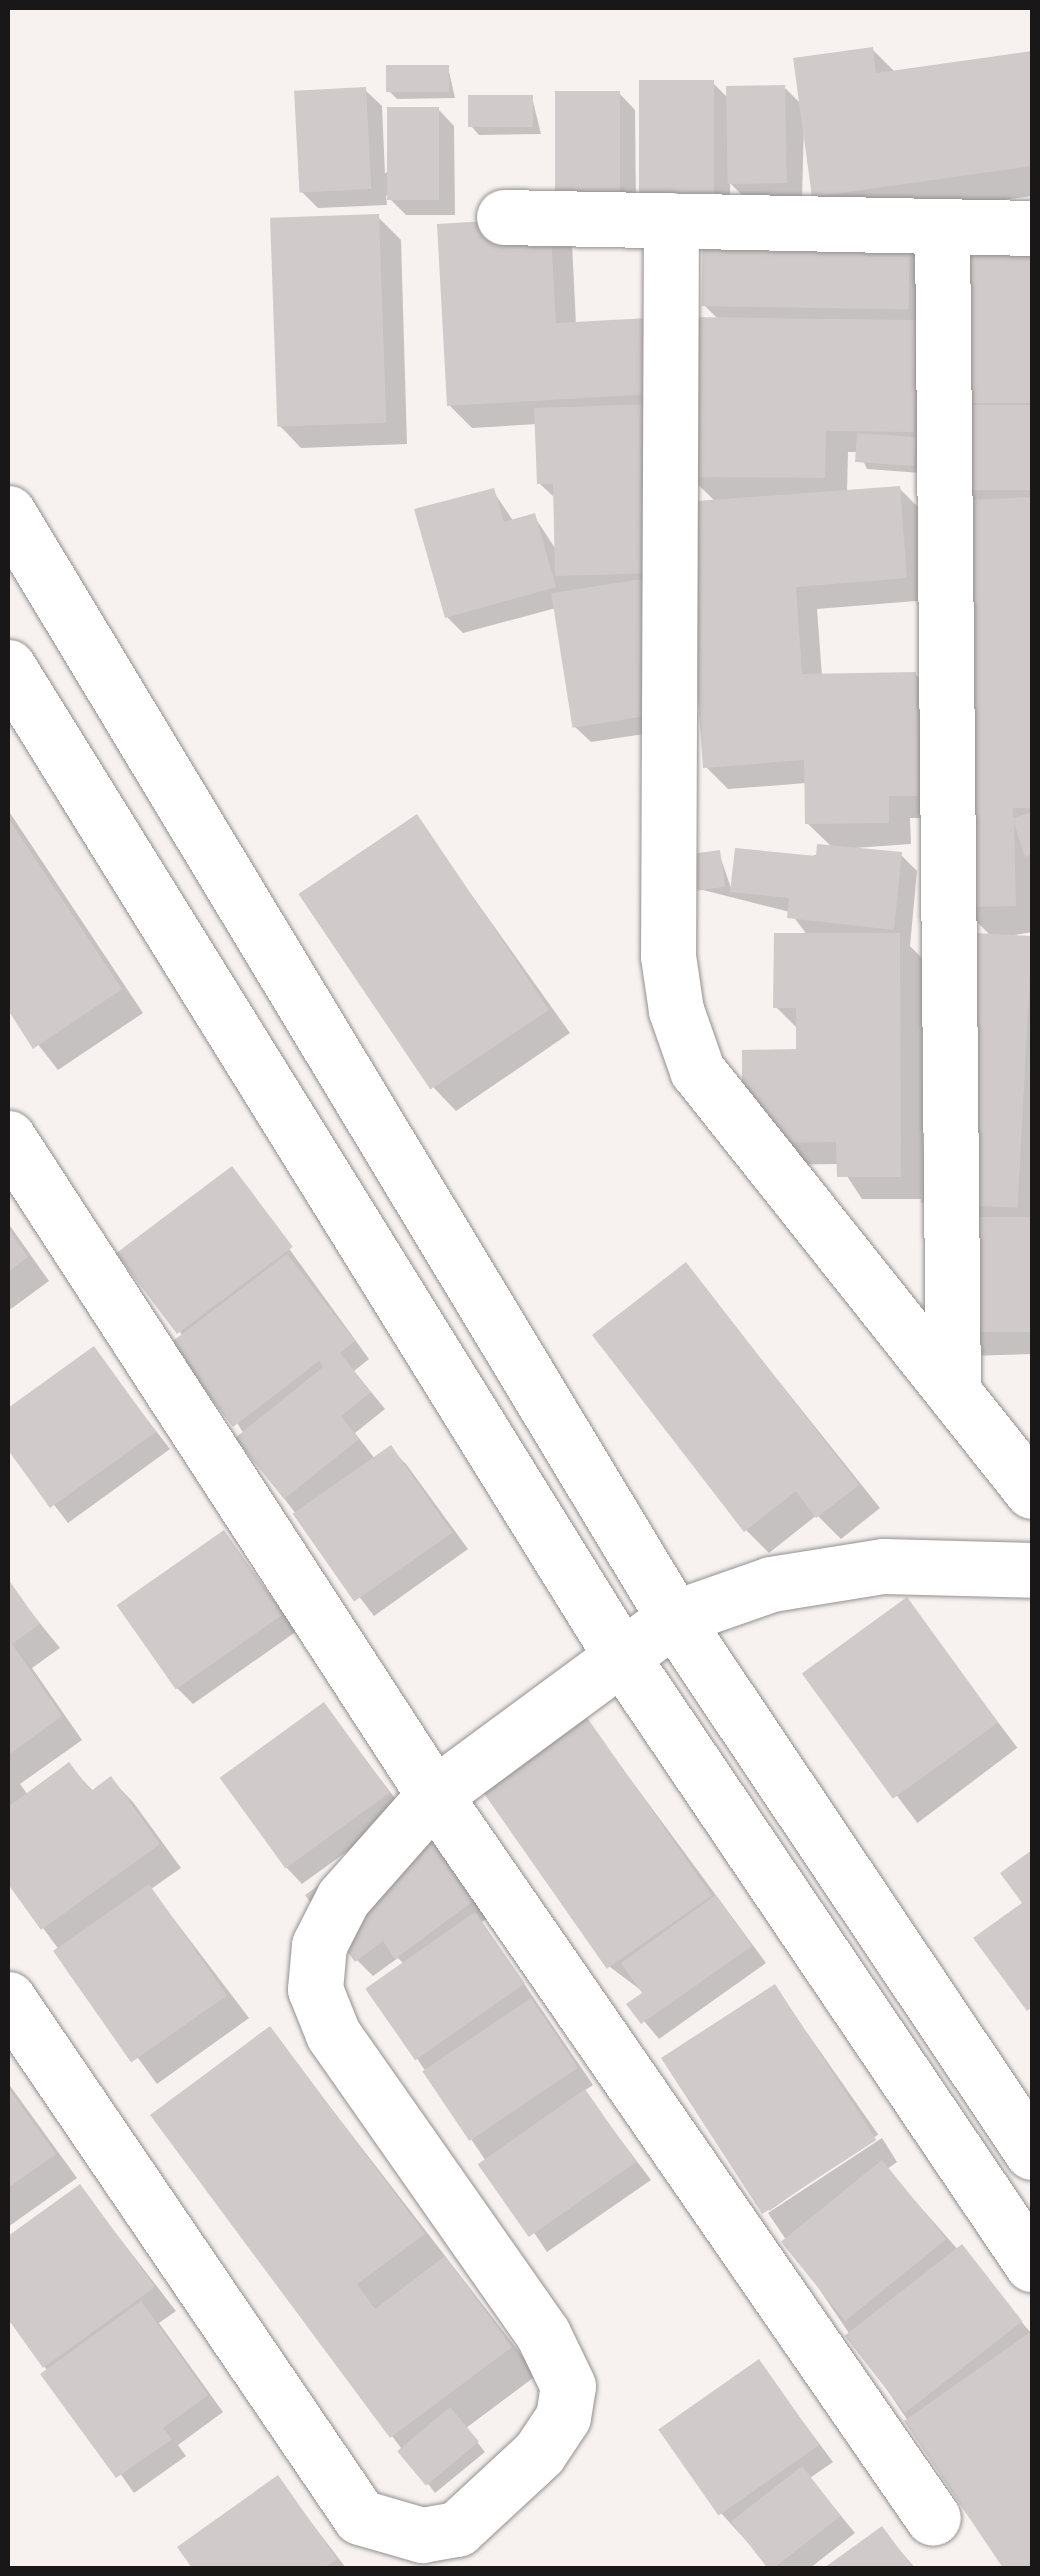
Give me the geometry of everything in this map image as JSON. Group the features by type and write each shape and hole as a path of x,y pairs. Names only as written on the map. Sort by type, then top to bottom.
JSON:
{"street":[{"path":"504,218 1032,228"},
{"path":"672,220 676,1010 697,1070 1032,1491"},
{"path":"942,228 953,1392"},
{"path":"8,513 674,1618 1032,2152"},
{"path":"8,667 618,1652 1032,2264"},
{"path":"8,1138 434,1796 934,2518"},
{"path":"8,1999 360,2517 422,2535 457,2529 540,2453 563,2417 568,2386 543,2334 333,2034 315,1989 319,1946 343,1898 434,1796 618,1652 674,1618 772,1584 884,1566 1032,1570"}],"building":[{"path":"873,47 876,73 1032,51 1032,166 812,197 793,58"},
{"path":"386,65 449,65 449,92 386,92"},
{"path":"639,80 714,80 714,198 639,198"},
{"path":"785,85 787,183 728,184 726,86"},
{"path":"366,87 371,189 299,193 294,91"},
{"path":"555,91 620,91 620,198 555,198"},
{"path":"468,95 533,95 533,127 468,127"},
{"path":"387,107 439,107 439,200 387,200"},
{"path":"379,214 386,423 277,427 270,218"},
{"path":"550,217 556,323 648,318 652,394 447,406 437,224"},
{"path":"703,219 910,223 908,310 701,306"},
{"path":"949,222 1032,222 1032,403 949,403"},
{"path":"689,317 916,320 914,432 826,431 825,478 687,477"},
{"path":"653,404 657,573 555,576 553,484 537,484 534,408"},
{"path":"952,405 1032,405 1032,490 952,490"},
{"path":"857,433 916,437 914,466 855,462"},
{"path":"900,486 907,578 796,587 802,674 916,672 918,796 889,796 889,823 805,824 804,760 703,768 684,502"},
{"path":"494,488 504,522 535,513 556,587 445,618 414,509"},
{"path":"1032,497 1032,808 1013,808 1013,818 1032,812 1032,854 1025,857 1014,823 1016,906 958,907 946,501"},
{"path":"648,578 669,712 572,728 551,593"},
{"path":"417,814 549,1010 430,1090 298,894"},
{"path":"8,818 122,989 33,1049 8,1010"},
{"path":"817,844 902,852 894,930 787,918 789,898 730,892 735,848 816,856"},
{"path":"720,850 725,887 696,891 691,854"},
{"path":"935,931 1032,936 1018,1208 921,1203"},
{"path":"774,933 900,933 901,1177 837,1177 836,1142 742,1143 742,1050 796,1049 796,1008 773,1008"},
{"path":"232,1166 293,1247 177,1334 116,1253"},
{"path":"941,1217 1032,1217 1032,1332 941,1332"},
{"path":"8,1229 28,1257 8,1272"},
{"path":"287,1254 355,1341 340,1353 371,1392 341,1416 359,1439 284,1499 235,1438 323,1367 319,1361 233,1427 169,1344"},
{"path":"686,1262 859,1485 816,1518 796,1491 744,1532 592,1335"},
{"path":"94,1346 156,1432 50,1508 8,1450 8,1408"},
{"path":"391,1445 452,1533 354,1601 293,1514"},
{"path":"224,1530 283,1614 176,1690 117,1605"},
{"path":"8,1579 40,1624 12,1644 62,1716 8,1755"},
{"path":"907,1597 998,1722 893,1799 802,1673"},
{"path":"324,1702 390,1793 285,1868 220,1778"},
{"path":"586,1716 712,1895 607,1969 481,1789"},
{"path":"69,1762 91,1791 111,1776 160,1844 41,1930 8,1884 8,1807"},
{"path":"415,1816 476,1899 395,1959 383,1941 355,1962 305,1895"},
{"path":"1032,1850 1032,2007 1027,2011 973,1938 1022,1903 1000,1873"},
{"path":"149,1884 227,1995 131,2063 53,1951"},
{"path":"716,1895 752,1946 641,2024 626,2004 642,1993 621,1963"},
{"path":"475,1912 525,1983 415,2060 365,1989"},
{"path":"775,1984 876,2140 762,2214 661,2058"},
{"path":"531,1998 578,2068 469,2141 422,2071"},
{"path":"270,2026 425,2234 357,2284 375,2309 445,2256 512,2347 390,2438 150,2115"},
{"path":"8,2088 56,2154 8,2188"},
{"path":"585,2089 636,2162 529,2237 478,2164"},
{"path":"882,2160 946,2239 845,2321 781,2242"},
{"path":"80,2184 155,2287 43,2368 8,2319 8,2236"},
{"path":"962,2244 1022,2321 905,2413 845,2336"},
{"path":"141,2301 208,2395 163,2428 172,2439 116,2478 40,2374"},
{"path":"1032,2331 1032,2568 1003,2568 904,2421"},
{"path":"759,2359 819,2445 718,2516 658,2430"},
{"path":"450,2407 479,2441 426,2486 397,2451"},
{"path":"802,2466 841,2516 774,2568 767,2568 731,2521"},
{"path":"278,2475 337,2559 324,2568 192,2568 177,2547"},
{"path":"882,2526 913,2568 824,2568"}]}
